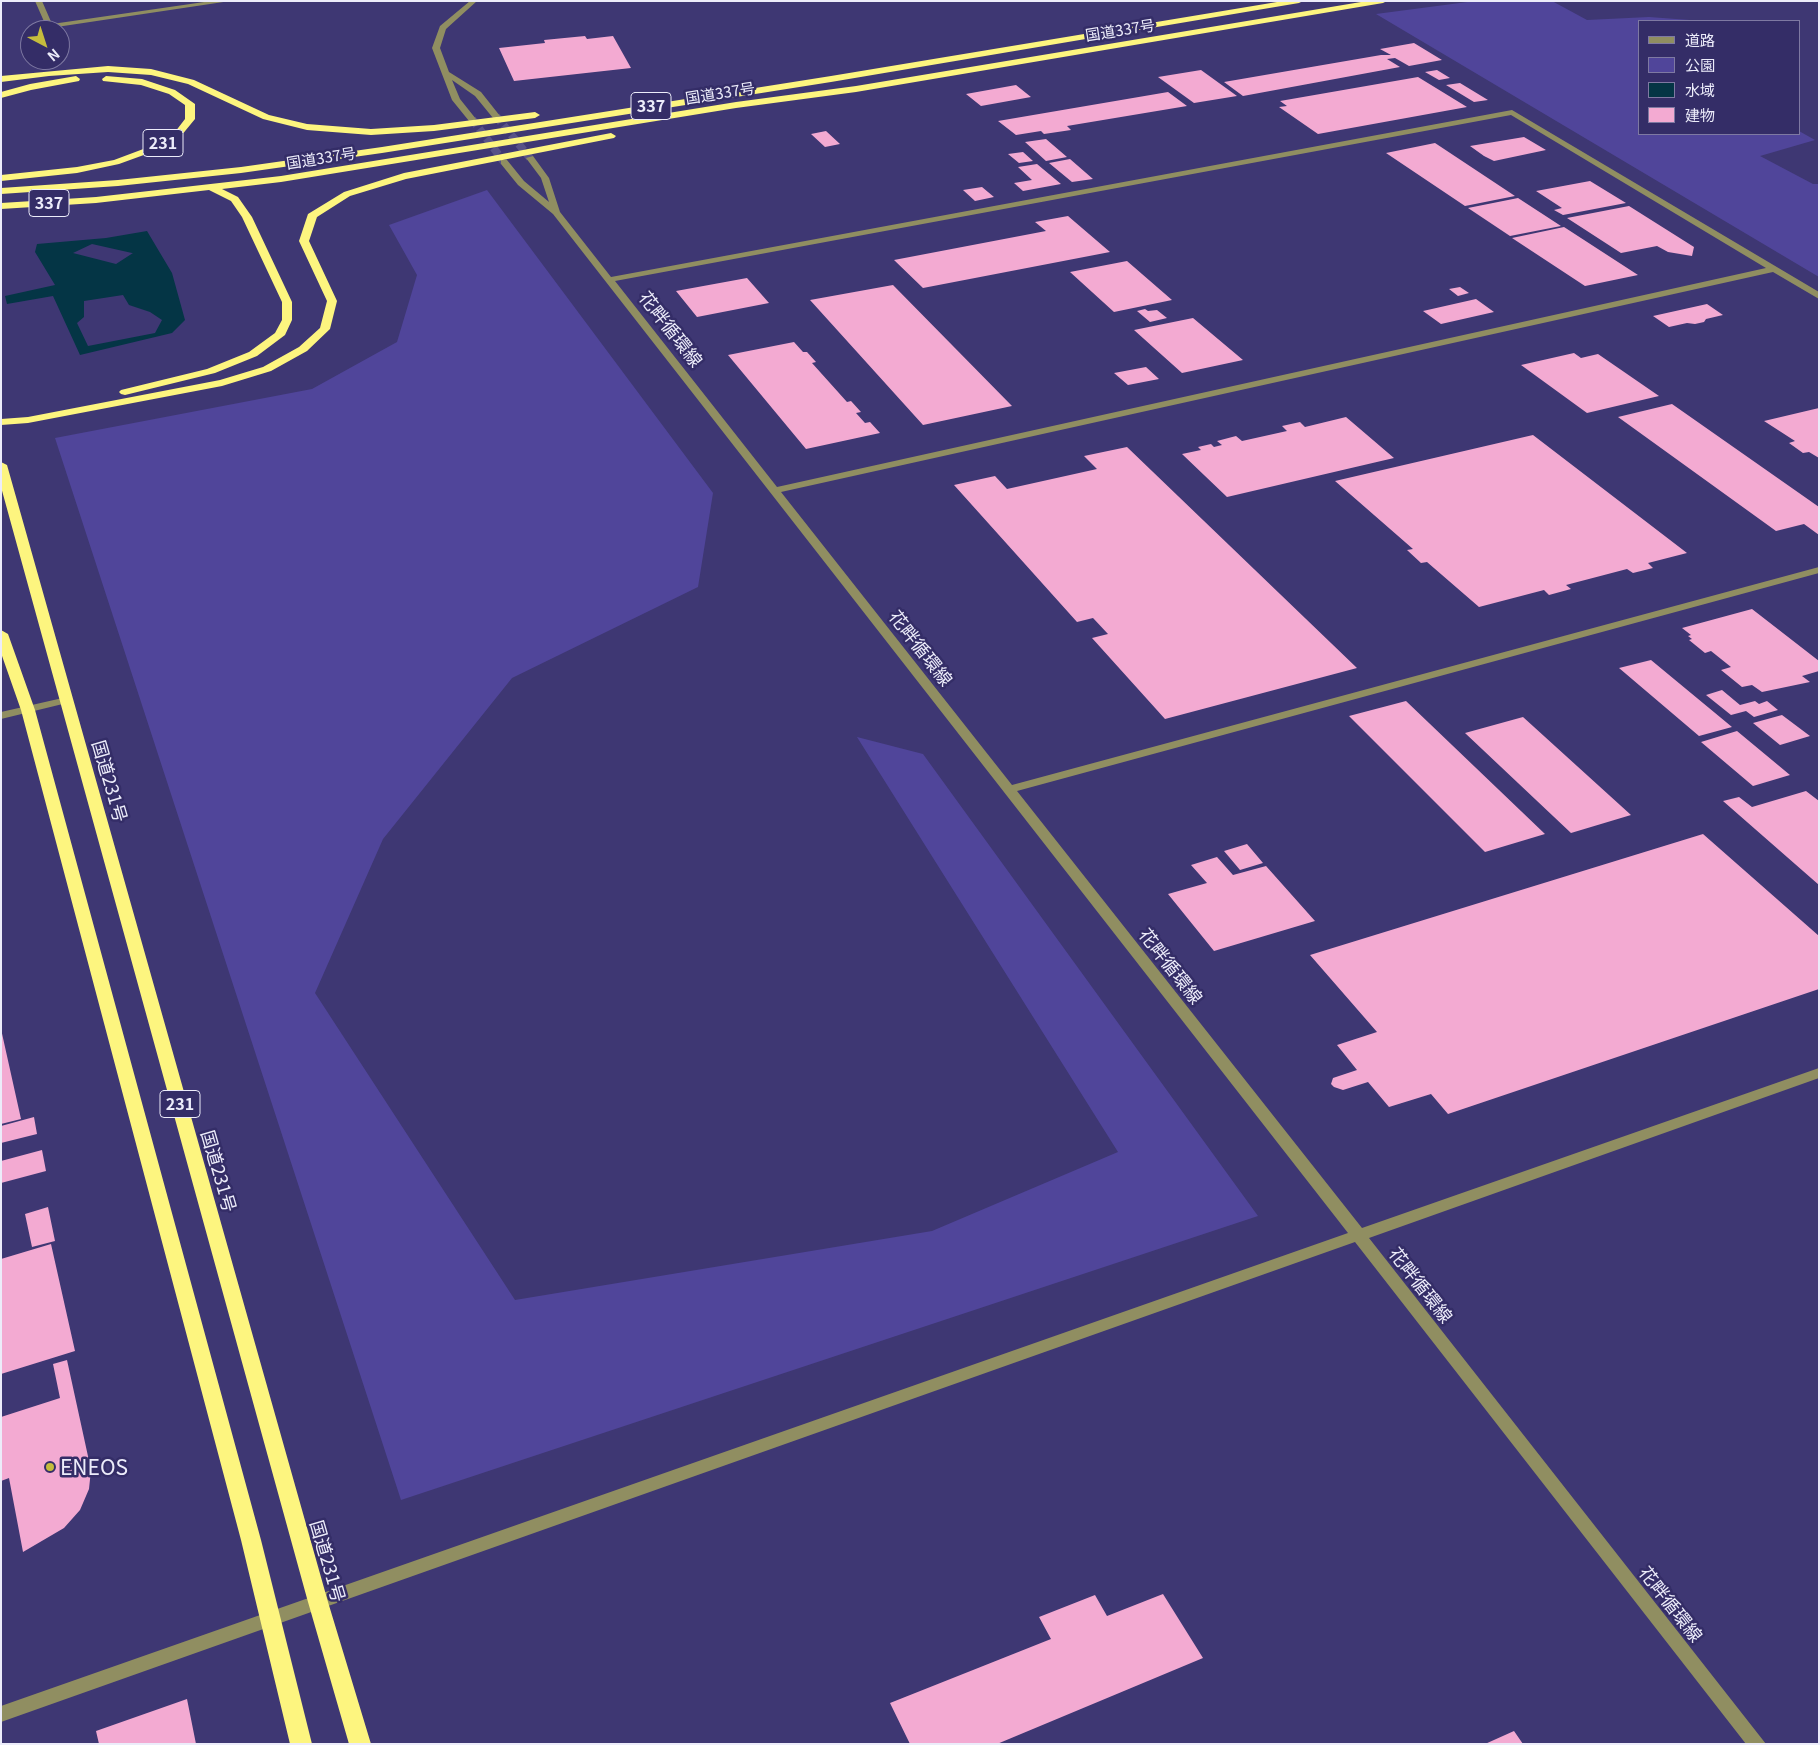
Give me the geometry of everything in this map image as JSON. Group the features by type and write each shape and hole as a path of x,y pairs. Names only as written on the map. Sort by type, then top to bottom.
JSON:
{"highway":[{"name":"国道337号","path":"1,192 118,183 241,170 382,150 831,79 1299,1"},
{"name":"国道337号","path":"1,206 96,200 369,166 736,105 856,89 1383,1"},
{"path":"1,79 49,73 108,69 151,72 191,82 266,117 307,128 371,132 434,128 831,79"},
{"name":"231","path":"1,95 80,78"},
{"name":"231","path":"1,85 80,78 142,82 172,92 190,104 190,119 178,134 149,150 116,162 77,170 1,178"},
{"path":"1,421 28,420 222,383 267,369 303,349 325,329 332,301 304,240 312,216 347,194 404,176 856,89"},
{"path":"1,421 21,413 210,371 253,354 280,334 287,320 287,302 269,260 247,217 235,199 212,187"},
{"name":"国道231号","path":"1,465 318,1602 360,1744"},
{"name":"231","path":"1,634 28,710 246,1521 301,1744"}],"street":[{"path":"38,1 50,26 227,1"},
{"path":"472,119 456,100 436,48 443,28 474,1"},
{"path":"446,73 478,94 496,116"},
{"path":"609,280 1512,112 1819,296"},
{"name":"花畔循環線","path":"530,158 545,178 556,212"},
{"name":"花畔循環線","path":"504,162 521,183 556,212 1757,1744"},
{"path":"774,491 1774,269"},
{"path":"1009,790 1819,570"},
{"path":"1,716 67,700"},
{"path":"1,1714 1819,1073"}],"green space":[{"path":"1475,1 1552,1 1587,20 1649,17 1690,20 1638,20 1638,135 1800,135 1800,132 1815,140 1760,156 1813,184 1819,184 1819,277 1376,14"},
{"path":"487,190 713,493 698,587 512,678 383,839 315,993 515,1300 932,1231 1118,1152 857,737 923,754 1258,1216 401,1500 55,438 312,389 397,342 417,275 389,225"}],"water":[{"path":"147,231 172,273 185,320 172,333 80,355 53,296 7,304 5,296 55,285 35,252 37,244 106,238","holes":["92,244 132,253 133,253 116,264 73,253","123,295 129,305 150,312 162,320 155,333 88,346 77,323 84,317 84,301"]}],"building":[{"path":"585,36 587,39 613,36 631,68 514,81 499,48 545,43 544,40"},
{"path":"1414,43 1442,60 1409,66 1395,58 1387,59 1400,67 1243,96 1224,82 1381,55 1391,55 1380,49"},
{"path":"1201,70 1237,96 1194,103 1158,77"},
{"path":"1437,70 1450,78 1439,80 1425,72"},
{"path":"1418,77 1467,107 1318,134 1279,107 1287,106 1280,101"},
{"path":"1460,83 1488,100 1474,102 1446,85"},
{"path":"1016,85 1031,97 981,106 966,94"},
{"path":"1168,92 1187,106 1067,126 1071,130 1044,134 1041,131 1016,135 998,121"},
{"path":"826,131 840,144 825,147 811,134"},
{"path":"1524,137 1546,150 1494,161 1470,146"},
{"path":"1046,139 1067,157 1046,161 1025,142"},
{"path":"1435,143 1515,196 1465,206 1386,153"},
{"path":"1023,152 1033,161 1019,163 1008,154"},
{"path":"1070,159 1093,179 1072,182 1049,163"},
{"path":"1037,164 1061,184 1023,191 1014,183 1032,180 1018,167"},
{"path":"1590,181 1626,203 1563,215 1554,210 1562,208 1536,191"},
{"path":"982,187 994,197 975,201 963,190"},
{"path":"1518,198 1561,226 1510,236 1468,208"},
{"path":"1629,206 1694,247 1692,256 1668,252 1657,246 1621,253 1567,218"},
{"path":"1068,216 1110,252 923,288 894,260 1046,231 1035,222"},
{"path":"1564,227 1638,275 1585,286 1512,238"},
{"path":"1127,261 1172,300 1114,312 1070,272"},
{"path":"747,278 769,303 697,317 676,291"},
{"path":"893,285 1012,406 923,425 810,300"},
{"path":"1460,287 1469,293 1458,296 1449,289"},
{"path":"1476,299 1494,312 1441,324 1423,311"},
{"path":"1707,304 1723,315 1695,324 1687,323 1669,327 1653,316"},
{"path":"1145,309 1148,311 1157,310 1167,318 1150,322 1137,311"},
{"path":"1193,318 1243,360 1182,373 1134,330"},
{"path":"794,342 816,362 812,363 847,402 851,401 861,412 856,413 865,423 870,422 880,433 806,449 728,355"},
{"path":"1574,353 1581,358 1598,354 1659,396 1587,413 1521,365"},
{"path":"1146,367 1159,379 1128,385 1114,373"},
{"path":"1672,404 1819,507 1819,535 1804,524 1776,531 1618,417"},
{"path":"1819,408 1819,458 1809,452 1803,453 1789,443 1795,441 1764,421"},
{"path":"1346,417 1394,458 1227,497 1182,454 1201,450 1198,447 1211,444 1214,447 1222,445 1217,441 1236,436 1242,441 1287,431 1282,426 1300,422 1305,427"},
{"path":"1533,435 1687,553 1648,563 1653,568 1633,573 1627,569 1566,585 1571,589 1549,595 1544,590 1479,607 1427,562 1421,563 1407,550 1413,549 1335,481"},
{"path":"1127,447 1357,668 1165,719 1092,638 1108,634 1093,618 1077,622 954,485 995,476 1007,489 1097,469 1084,456"},
{"path":"1752,609 1819,661 1819,671 1802,676 1810,682 1762,692 1752,685 1742,687 1721,670 1731,667 1711,651 1705,653 1689,640 1692,639 1688,636 1691,635 1682,628"},
{"path":"1651,660 1732,727 1699,736 1619,668"},
{"path":"1722,690 1740,705 1755,701 1759,704 1767,701 1778,710 1754,717 1746,711 1731,715 1706,695"},
{"path":"1406,701 1545,834 1485,852 1349,716"},
{"path":"1782,715 1810,736 1780,745 1753,723"},
{"path":"1523,717 1631,815 1571,833 1465,733"},
{"path":"1737,731 1790,775 1753,786 1701,742"},
{"path":"1806,791 1819,801 1819,885 1723,801 1739,797 1752,807"},
{"path":"1703,834 1819,936 1819,989 1448,1114 1431,1094 1389,1107 1368,1082 1343,1090 1331,1084 1333,1078 1357,1070 1337,1045 1377,1032 1310,955"},
{"path":"1247,844 1263,863 1240,870 1224,851"},
{"path":"1217,857 1233,875 1266,866 1315,921 1214,951 1168,894 1207,883 1191,865"},
{"path":"1,1029 21,1119 1,1124"},
{"path":"34,1117 37,1134 1,1143 1,1126"},
{"path":"42,1150 46,1171 1,1183 1,1161"},
{"path":"48,1207 55,1241 32,1247 25,1214"},
{"path":"51,1244 75,1351 1,1374 1,1259"},
{"path":"67,1360 91,1470 89,1489 80,1510 64,1528 23,1552 9,1478 1,1481 1,1417 60,1398 53,1364"},
{"path":"1163,1594 1203,1658 997,1744 910,1744 890,1703 1051,1639 1039,1617 1095,1595 1107,1616"},
{"path":"187,1699 196,1744 99,1744 96,1731"},
{"path":"1514,1731 1523,1744 1485,1744"}],"tunnel":[{"path":"496,116 530,158"},
{"path":"472,119 504,162"}],"place":[{"name":"ENEOS","path":"50,1467"}]}
